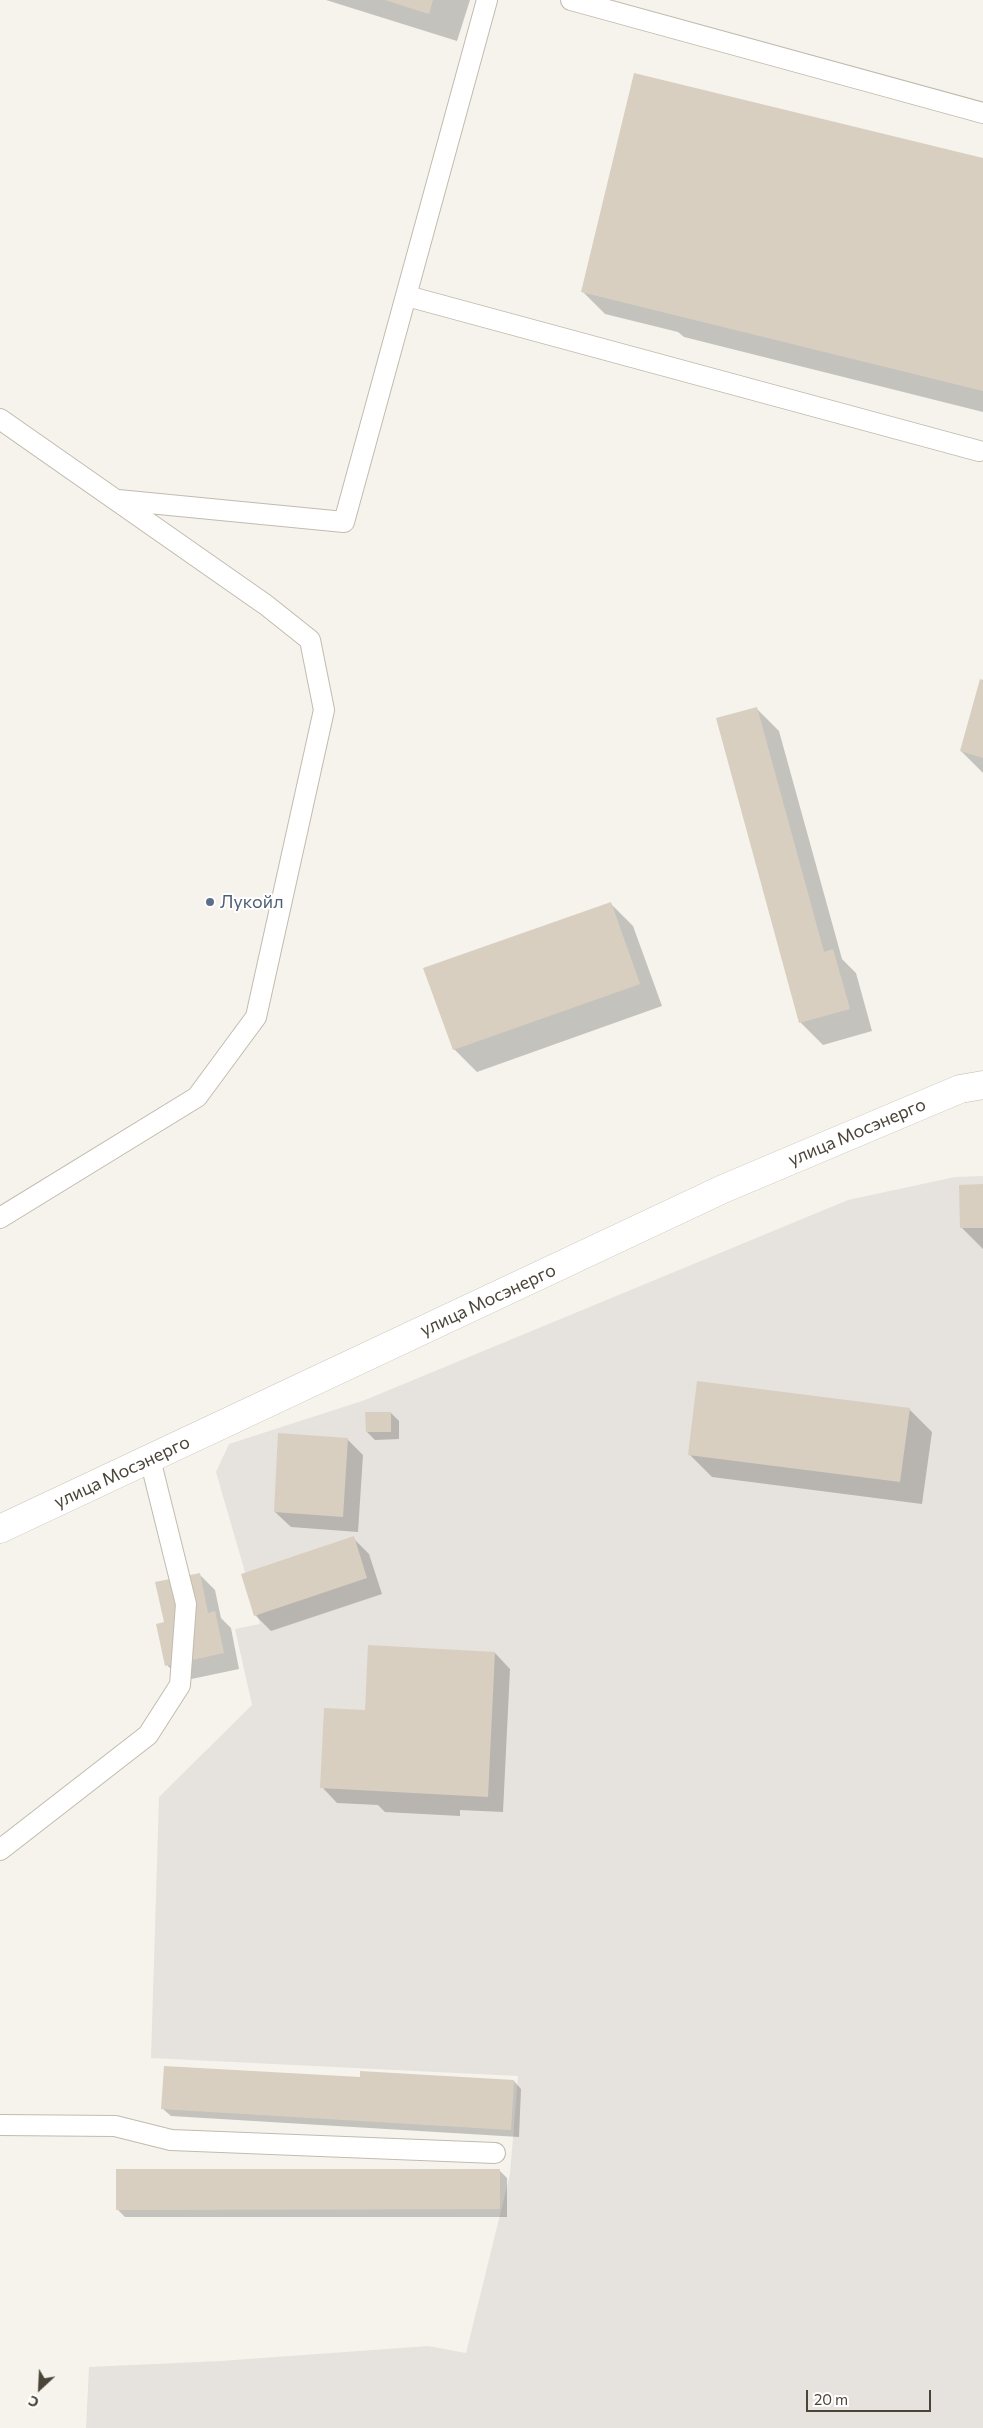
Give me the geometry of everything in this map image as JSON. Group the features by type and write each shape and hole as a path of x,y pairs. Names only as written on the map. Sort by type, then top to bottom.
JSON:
{"street":[{"name":"улица Мосэнерго","path":"0,1529 723,1189 960,1089 983,1086"}],"lane":[{"path":"116,500 344,522 487,0"},
{"path":"572,0 983,113"},
{"path":"407,296 980,452"},
{"path":"0,419 266,605 310,640 324,710 256,1017 197,1097 0,1218"},
{"path":"0,1850 148,1736 180,1685 186,1604 150,1459"},
{"path":"0,2125 115,2126 171,2140 495,2152"}],"shaded area":[{"path":"983,1176 983,2428 86,2428 89,2367 221,2361 428,2346 466,2353 510,2174 518,2076 151,2058 159,1797 252,1705 235,1629 260,1624 216,1472 229,1444 365,1400 848,1200 955,1177"}],"building":[{"path":"385,0 433,0 429,14"},
{"path":"634,73 983,158 983,391 581,292"},
{"path":"980,679 983,680 983,758 960,751"},
{"path":"757,707 824,952 833,949 850,1009 799,1023 716,718"},
{"path":"611,902 640,984 453,1050 423,968"},
{"path":"983,1184 983,1228 960,1228 959,1185"},
{"path":"697,1381 910,1408 900,1482 688,1455"},
{"path":"365,1412 391,1412 391,1432 366,1432"},
{"path":"278,1433 348,1438 343,1517 274,1512"},
{"path":"354,1536 367,1578 254,1616 241,1574"},
{"path":"200,1573 208,1613 215,1611 224,1653 165,1666 156,1624 164,1622 155,1582"},
{"path":"368,1645 495,1652 488,1797 320,1788 324,1708 365,1710"},
{"path":"164,2066 360,2077 360,2071 514,2080 511,2130 161,2109"},
{"path":"116,2169 500,2169 500,2209 116,2210"}],"place":[{"name":"Лукойл","path":"210,902"}]}
